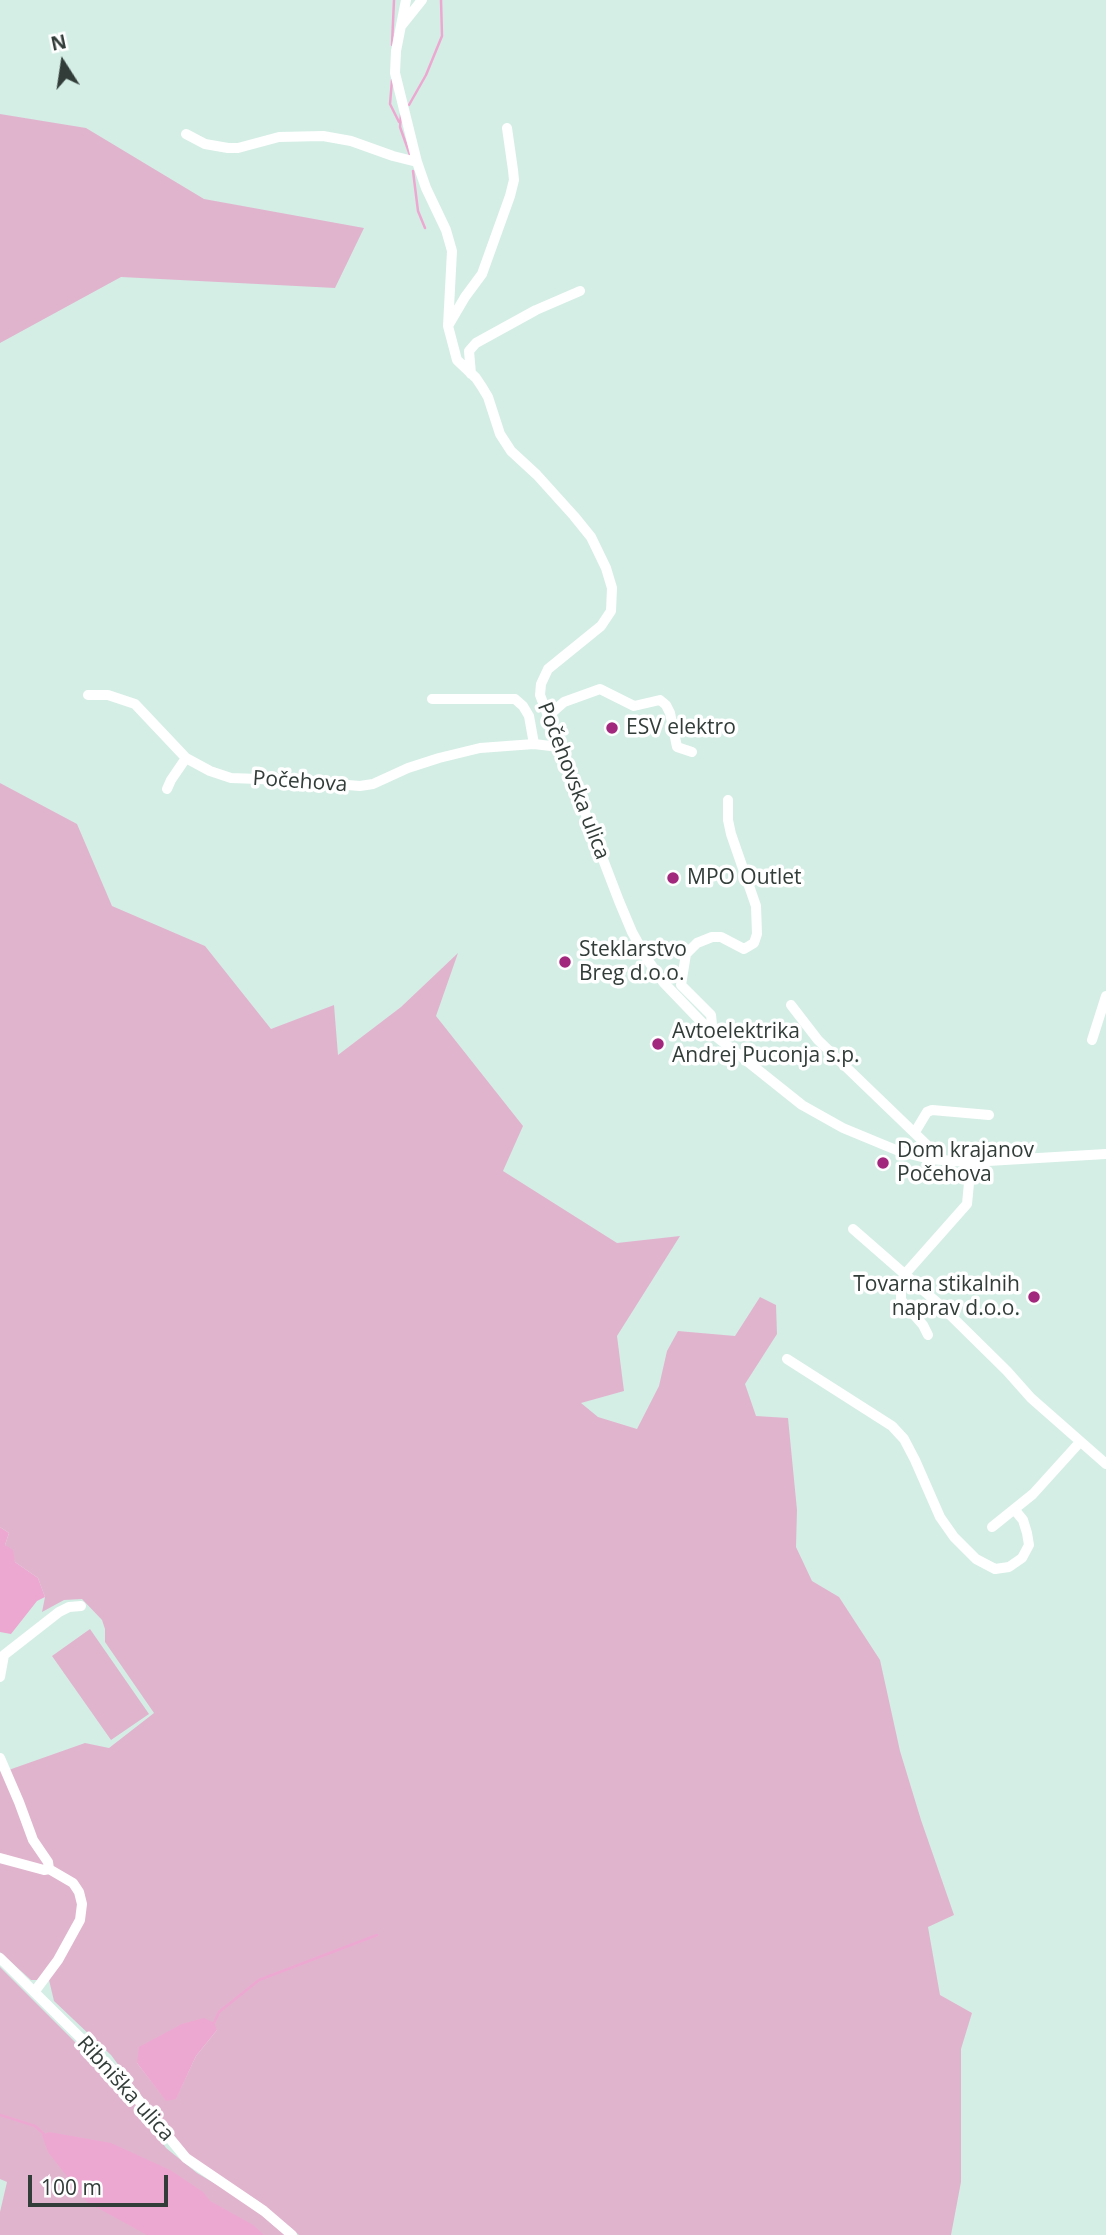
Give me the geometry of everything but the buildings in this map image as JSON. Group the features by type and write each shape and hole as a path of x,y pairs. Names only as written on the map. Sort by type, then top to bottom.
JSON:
{"street":[{"name":"Počehovska ulica","path":"406,0 396,51 395,73 417,162 446,230 452,251 448,326 457,360 488,397 500,434 511,452 537,475 591,537 612,588 611,611 601,626 548,669 541,684 540,695 547,717 545,745 632,933 647,959 664,983 713,1034 802,1105 843,1128 901,1152 930,1159 971,1162 1106,1154"},
{"path":"401,28 422,0"},
{"path":"448,326 485,268 510,196 513,170 507,128"},
{"path":"186,134 205,144 228,148 238,148 279,137 336,137 417,162"},
{"path":"471,374 469,351 476,343 537,310 580,291"},
{"path":"547,717 564,702 600,689 634,705 660,700 668,708 677,747 692,752"},
{"name":"Počehova","path":"88,695 108,695 135,704 186,758 203,768 231,778 360,786 373,784 439,758 480,748 545,745"},
{"path":"432,699 515,699 523,706 545,745"},
{"path":"167,789 186,758"},
{"name":"Počehovska ulica","path":"713,1034 711,1015 681,985 687,954 697,943 712,937 720,937 744,949 754,943 757,934 756,906 727,820 728,800"},
{"path":"1092,1040 1106,996"},
{"path":"790,1005 818,1040 927,1145 930,1159"},
{"path":"915,1132 927,1112 932,1110 989,1115"},
{"path":"928,1335 923,1325 901,1300 901,1283 905,1274 967,1203 971,1162"},
{"path":"853,1229 949,1314 1031,1398 1106,1464"},
{"path":"787,1359 892,1426 904,1439 940,1517 975,1559 995,1569 1009,1567 1022,1558 1028,1545 1027,1533 1023,1520 1014,1509"},
{"path":"992,1527 1033,1494 1080,1442"},
{"path":"0,1676 4,1655 58,1612 81,1606"},
{"path":"0,1758 33,1840 48,1862 49,1869"},
{"path":"0,1858 49,1869 73,1883 79,1892 82,1912 58,1959 35,1992"},
{"name":"Ribniška ulica","path":"0,1958 122,2080 186,2158 264,2211 292,2235"}],"shaded area":[{"path":"0,114 86,128 204,199 364,228 335,288 121,277 0,343"},
{"path":"0,783 77,824 112,906 205,946 271,1029 334,1005 338,1055 401,1007 458,953 436,1016 523,1126 503,1171 617,1243 680,1236 617,1336 624,1391 581,1403 598,1417 637,1429 659,1386 667,1351 678,1331 735,1336 760,1297 776,1305 777,1334 745,1384 756,1416 788,1418 797,1510 796,1547 812,1581 839,1597 880,1660 900,1751 954,1915 928,1927 940,1995 972,2013 961,2049 961,2182 951,2235 299,2235 258,2201 186,2156 111,2055 54,2001 49,1980 31,1980 0,1952 0,1767 3,1772 85,1743 109,1748 154,1713 105,1642 102,1620 82,1599 64,1600 42,1612 45,1597 38,1578 15,1562 5,1545 9,1533 0,1527","holes":["217,2030 196,2056 176,2098 166,2100 137,2063"]},
{"path":"0,1527 9,1533 5,1545 13,1550 15,1562 38,1578 45,1597 37,1601 11,1634 0,1632"},
{"path":"90,1629 149,1714 111,1740 52,1656"},
{"path":"0,1967 131,2098 166,2148 197,2173 246,2202 285,2235 0,2235 0,2212 7,2182 0,2179"},
{"path":"204,2018 214,2023 217,2030 196,2056 176,2099 166,2101 137,2063 139,2047 182,2024"},
{"path":"49,2132 111,2143 170,2170 203,2192 210,2201 253,2225 264,2235 147,2235 87,2202 48,2152 42,2135"}],"waterway":[{"path":"392,45 394,0"},
{"path":"409,105 426,75 442,36 441,0"},
{"path":"392,80 390,104 399,122"},
{"path":"401,114 400,127 411,158"},
{"path":"413,171 418,211 425,228"},
{"path":"214,2023 219,2012 259,1980 377,1935"},
{"path":"0,2115 35,2126 44,2134"}],"place":[{"name":"ESV elektro","path":"612,728"},
{"name":"MPO Outlet","path":"673,878"},
{"name":"Steklarstvo Breg d.o.o.","path":"565,962"},
{"name":"Avtoelektrika Andrej Puconja s.p.","path":"658,1044"},
{"name":"Dom krajanov Počehova","path":"883,1163"},
{"name":"Tovarna stikalnih naprav d.o.o.","path":"1034,1297"}]}
